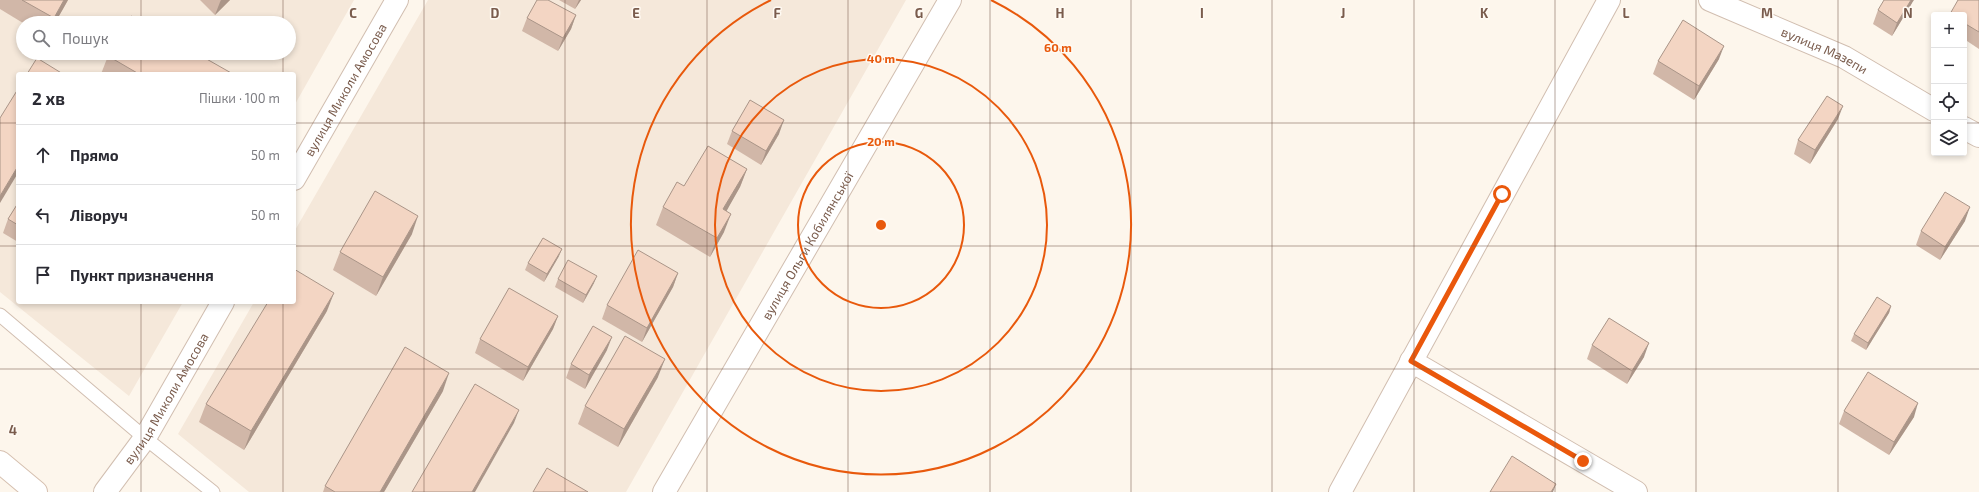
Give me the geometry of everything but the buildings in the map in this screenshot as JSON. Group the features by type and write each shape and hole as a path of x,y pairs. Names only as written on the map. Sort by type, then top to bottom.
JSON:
{"street":[{"name":"вулиця Миколи Амосова","path":"296,176 397,0"},
{"name":"вулиця Ольги Кобилянської","path":"664,492 950,0"},
{"path":"1340,492 1609,0"},
{"name":"вулиця Мазепи","path":"1710,0 1844,57 1931,108"},
{"path":"1967,130 1979,136"},
{"name":"вулиця Миколи Амосова","path":"105,492 145,438 222,304"},
{"path":"1411,361 1636,492"},
{"path":"0,462 36,492"}],"lane":[{"path":"0,314 145,438 213,492"}],"shaded area":[{"path":"0,0 354,0 296,102 296,72 16,72 16,304 182,304 129,396 0,292"},
{"path":"428,0 906,0 626,492 249,492 178,434 253,304 296,304 296,229"}],"route":[{"path":"1502,194 1411,361 1583,461"}]}
